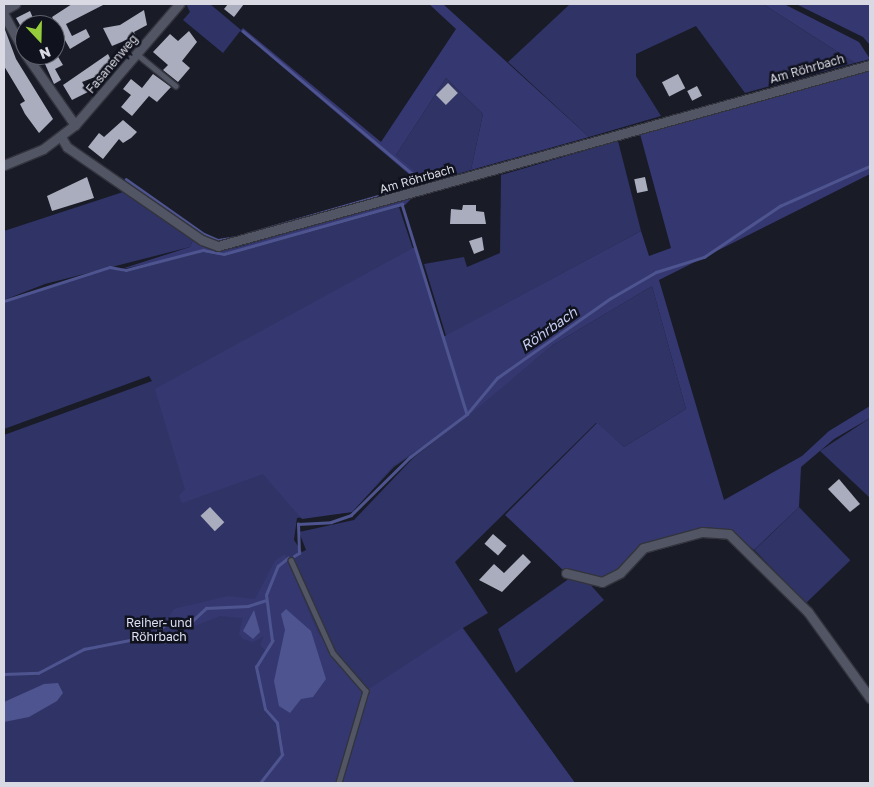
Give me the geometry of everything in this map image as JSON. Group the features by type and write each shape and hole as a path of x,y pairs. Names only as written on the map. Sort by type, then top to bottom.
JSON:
{"street":[{"path":"4,10 15,4"},
{"name":"Fasanenweg","path":"61,137 75,125 179,4"},
{"path":"4,15 15,34"},
{"path":"34,65 75,125"},
{"name":"Am Röhrbach","path":"61,137 67,146 202,240 218,246 870,65"},
{"path":"4,165 61,137"},
{"path":"566,573 602,582 620,572 643,548 702,532 729,534 808,612 870,698"}],"lane":[{"path":"137,54 176,86"},
{"path":"291,560 334,653 366,690 339,783"}],"green space":[{"path":"186,4 210,4 241,30 223,53 183,20 190,12"},
{"path":"570,4 763,4 855,63 745,93 696,26 636,54 636,76 661,116 589,137 508,62"},
{"path":"446,78 483,114 471,170 428,183 396,155"},
{"path":"618,141 641,231 446,336 424,264 464,257 467,267 500,253 501,175"},
{"path":"123,192 193,240 190,247 45,284 4,300 4,231"},
{"name":"Reiher- und Röhrbach","path":"399,207 468,415 553,345 652,286 686,409 624,447 596,423 455,562 488,613 463,628 575,783 4,783 4,435 152,381 149,376 4,429 4,303 110,268 126,272 202,252 224,256","holes":["459,422 413,458 354,520 299,532 306,550 302,552 294,540 297,518 352,512 394,467"]},
{"path":"870,418 870,498 820,451"},
{"path":"799,507 850,560 806,603 754,550"},
{"path":"570,578 589,583 604,600 516,673 498,629"}],"shaded area":[{"path":"429,4 443,4 589,137 471,170 483,114 446,78 396,155 421,176 417,181 240,31 243,28 381,142 456,29"},
{"path":"763,4 784,4 859,42 870,59 855,63"},
{"path":"796,4 870,4 870,45 863,37"},
{"path":"870,70 870,174 659,280 724,500 802,456 829,431 870,406 870,418 834,439 801,467 799,507 754,550 731,531 641,545 619,570 594,580 564,571 505,515 597,423 624,447 686,409 652,286 553,345 468,416 393,466 352,512 302,519 263,474 182,503 179,496 185,489 155,389 415,247 443,337 641,231 649,256 671,248 640,134"},
{"path":"413,197 405,205 224,256 202,252 118,270 190,247 193,240 217,250 235,248"},
{"path":"285,554 318,633 363,692 336,783 262,783 284,755 280,728 264,703 257,666 267,652 260,645 264,636 253,642 243,639 239,634 243,618 220,616 190,628 170,625 167,620 174,609 228,596 255,599 275,561"},
{"path":"462,628 575,783 342,783 369,689"}],"water":[{"path":"286,609 311,631 326,679 313,697 301,699 290,713 279,706 274,681 285,630 281,614"},
{"path":"254,610 260,632 253,639 243,631"},
{"path":"58,683 63,693 57,701 29,717 4,722 4,702 44,684"}],"building":[{"path":"72,4 105,4 66,24 72,36 86,29 90,37 70,49 65,40 65,15 55,15"},
{"path":"228,4 244,4 234,17 224,9"},
{"path":"144,10 147,25 134,32 136,36 112,46 103,28 120,25"},
{"path":"30,11 32,15 22,15"},
{"path":"4,27 15,56 15,65 20,65 53,119 39,133 25,114 20,104 25,101 4,66"},
{"path":"189,31 197,42 182,61 190,68 178,82 163,70 168,65 153,52 170,34 178,41"},
{"path":"108,54 113,64 108,72 82,82 88,92 72,100 63,85"},
{"path":"45,65 63,65 55,69 61,80 54,84"},
{"path":"153,74 171,87 157,102 149,96 132,116 121,107 131,95 123,89 131,79 142,88"},
{"path":"678,74 685,88 669,96 662,82"},
{"path":"448,83 458,93 446,105 436,95"},
{"path":"697,86 702,96 692,101 687,91"},
{"path":"123,120 137,132 131,138 123,143 119,139 103,159 88,147 99,133 104,137"},
{"path":"87,177 94,198 52,211 47,196"},
{"path":"645,177 648,191 637,193 634,179"},
{"path":"463,205 476,205 476,211 484,212 486,224 450,224 451,209 462,210"},
{"path":"482,237 484,250 474,254 469,241"},
{"path":"839,479 860,504 850,512 828,489"},
{"path":"210,507 224,522 215,531 200,516"},
{"path":"493,534 507,546 498,556 484,544"},
{"path":"523,554 531,562 502,592 479,580 494,564 504,573"}],"waterway":[{"path":"243,31 425,184"},
{"name":"Röhrbach","path":"294,556 299,553 298,524 331,522 351,515 410,457 467,414 497,378 611,298 656,272 704,257 780,206 870,166"},
{"path":"126,179 204,234 218,240 236,237"},
{"path":"246,234 405,188"},
{"path":"4,301 110,267 126,270 203,250 224,254 402,204 467,414"},
{"name":"Röhrbach","path":"260,783 282,755 277,723 265,709 256,667 272,641 266,595 278,566 288,558"},
{"path":"4,674 38,673 84,649 150,636 171,621 190,623 206,608 248,606 266,600"}]}
